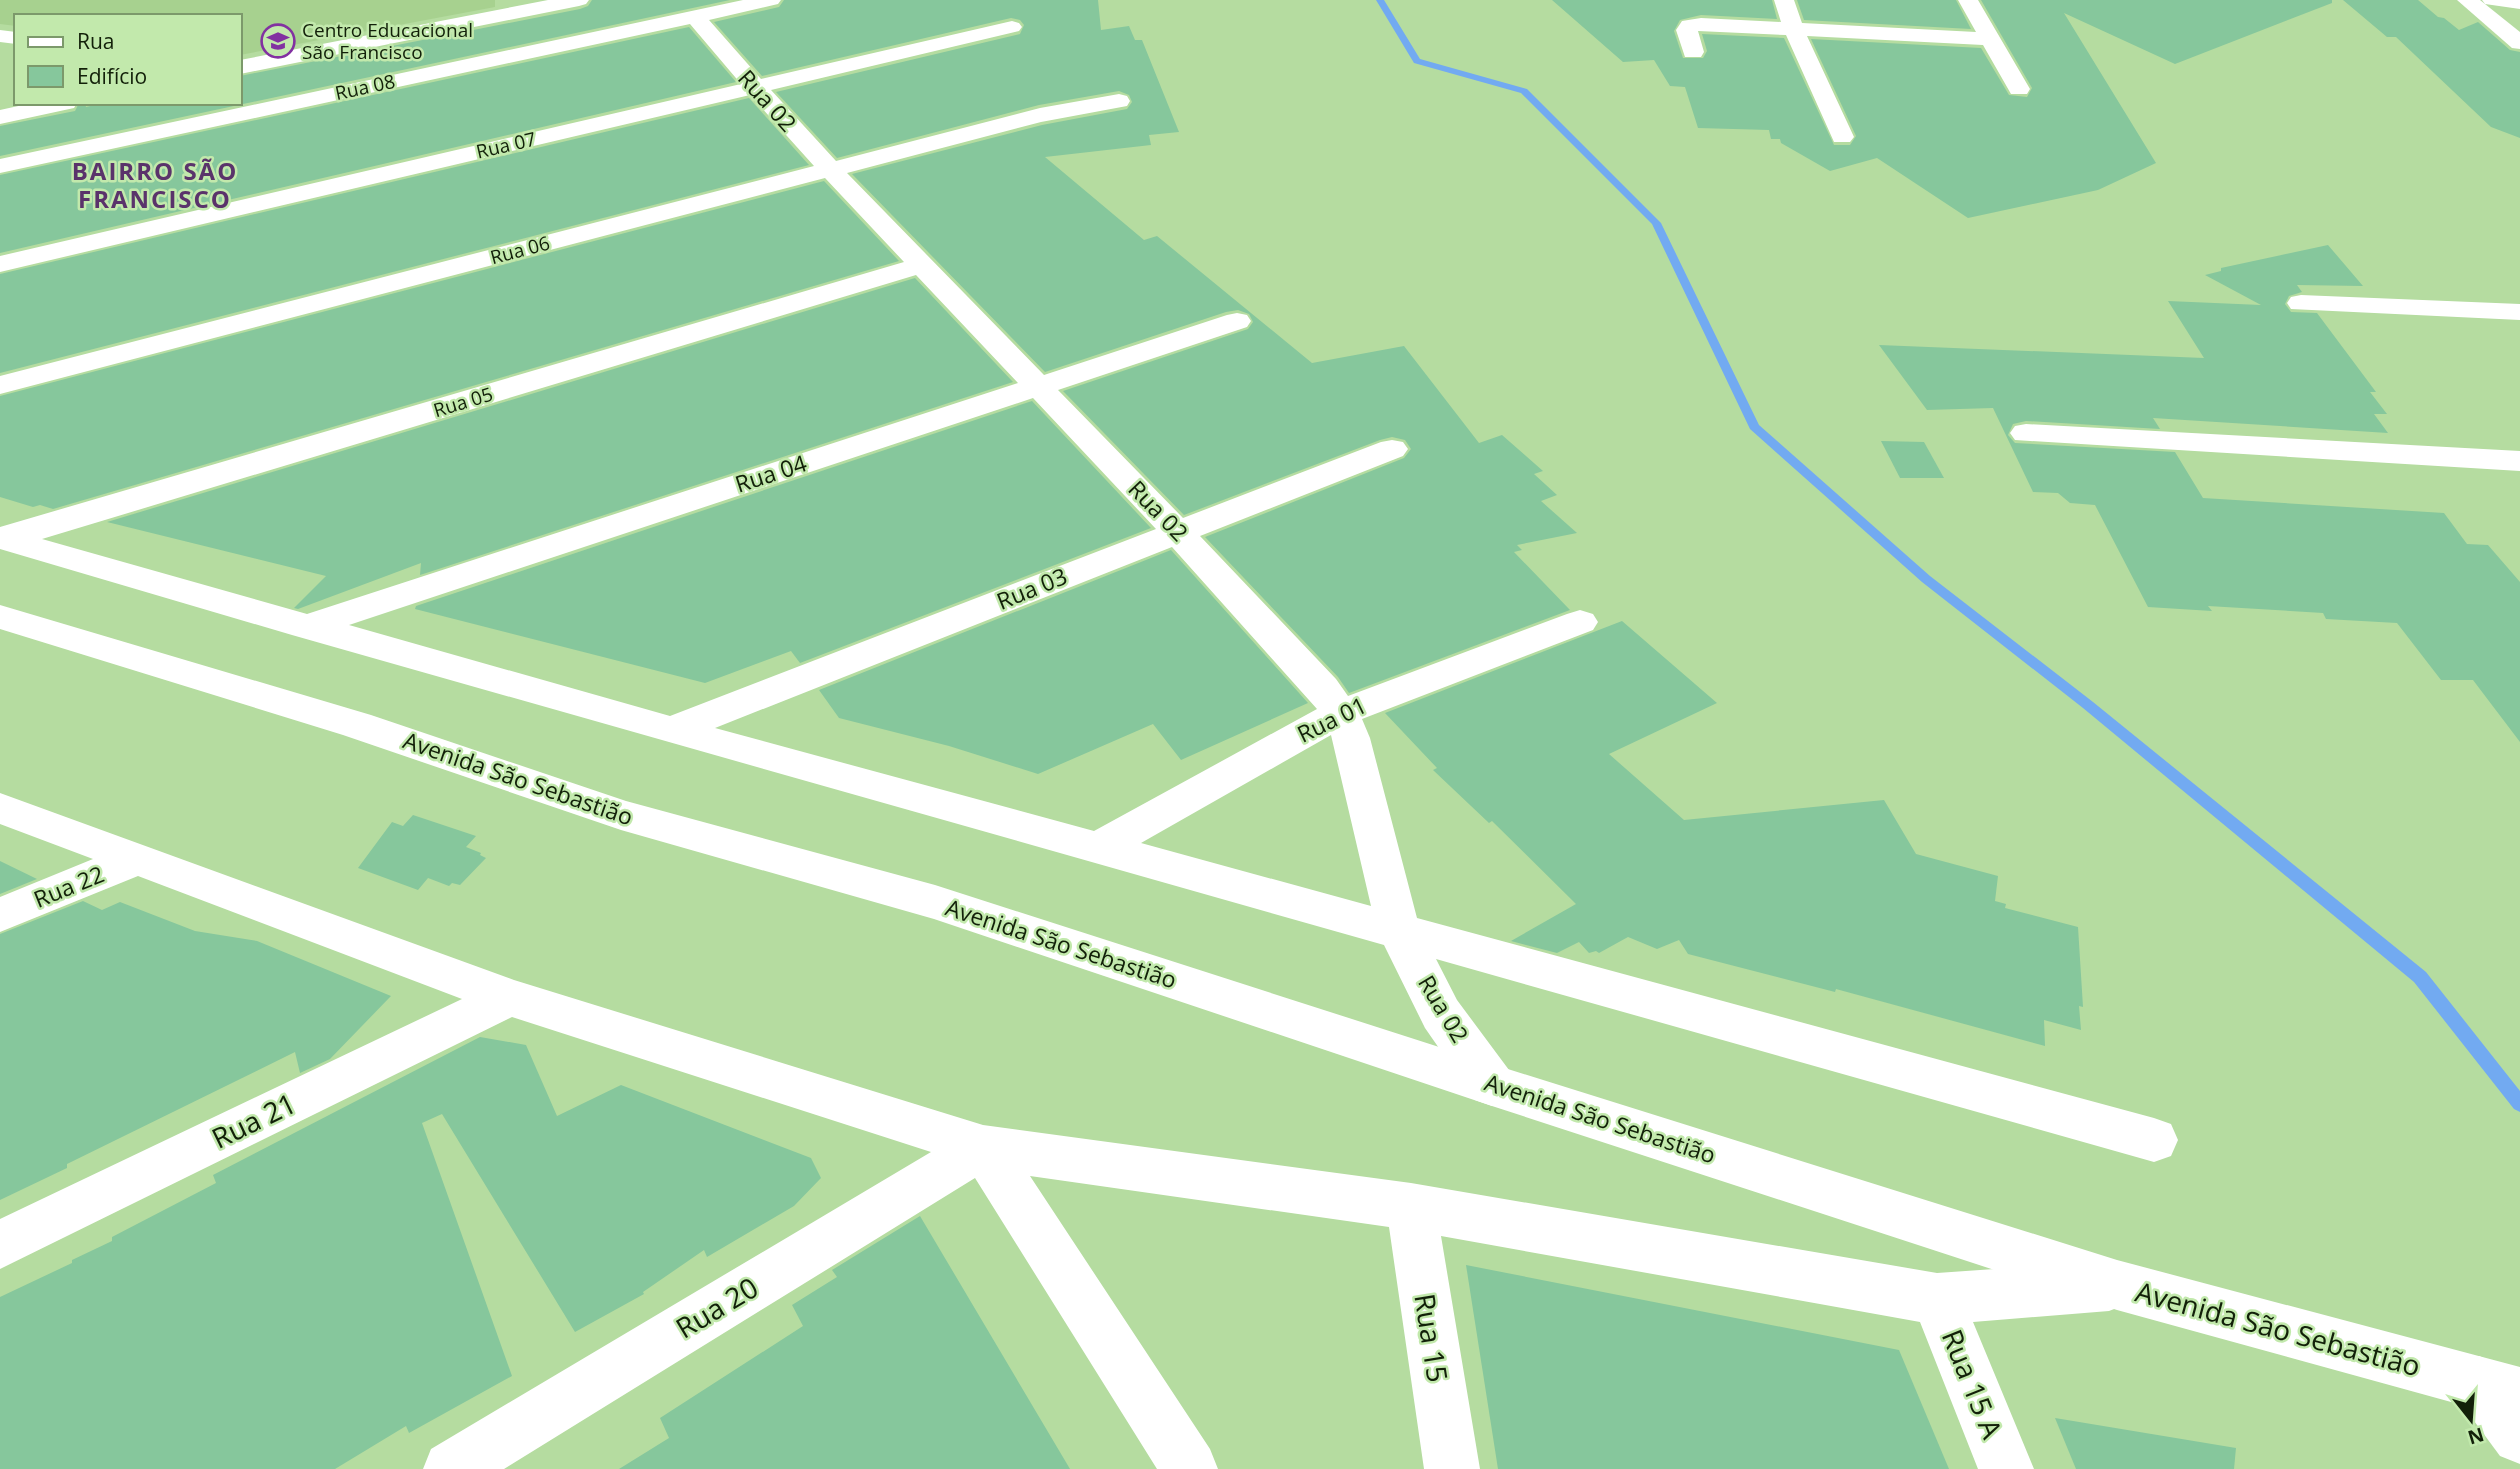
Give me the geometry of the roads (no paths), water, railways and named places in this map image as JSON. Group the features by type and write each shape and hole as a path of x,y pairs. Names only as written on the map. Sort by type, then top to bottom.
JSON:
{"street":[{"path":"242,67 579,0"},
{"name":"Rua 08","path":"0,166 771,0"},
{"path":"1784,0 1794,30 1842,137"},
{"path":"1968,0 2019,89"},
{"path":"2467,0 2520,43"},
{"path":"2492,0 2520,4"},
{"name":"Rua 02","path":"695,16 753,87 830,170 1178,531 1323,688 1340,713 1351,738 1399,931 1441,1014 1492,1085"},
{"path":"1693,52 1687,30 1689,25 1992,39"},
{"name":"Rua 07","path":"0,264 1012,27"},
{"name":"Rua 06","path":"0,385 1040,115 1119,102"},
{"path":"0,117 57,105"},
{"name":"Rua 05","path":"3,539 922,265"},
{"path":"2301,303 2520,312"},
{"name":"Rua 04","path":"305,627 1237,321"},
{"path":"2026,433 2520,461"},
{"name":"Rua 03","path":"672,730 1392,449"},
{"path":"3,539 672,730 2154,1140"},
{"name":"Avenida São Sebastião","path":"0,617 357,725 621,815 935,902 1492,1085 2117,1285 2499,1389"},
{"name":"Rua 01","path":"1098,848 1340,713 1580,622"},
{"name":"Avenida São Sebastião","path":"0,808 509,997 983,1147 1411,1207 1937,1300 2117,1285"},
{"name":"Rua 22","path":"0,915 138,858"},
{"name":"Rua 21","path":"0,1245 509,997"},
{"path":"983,1147 1190,1469"},
{"name":"Rua 20","path":"452,1469 983,1147"},
{"name":"Rua 15","path":"1411,1207 1452,1469"},
{"name":"Rua 15 A","path":"1937,1300 2006,1469"},
{"path":"2499,1389 2520,1436"}],"waterway":[{"path":"1380,0 1417,61 1524,91 1656,223 1754,427 1926,579 2088,705 2420,977 2520,1104"}],"place":[{"name":"Centro Educacional São Francisco","path":"278,41"}],"district":[{"name":"BAIRRO SÃO FRANCISCO","path":"155,186"}]}
